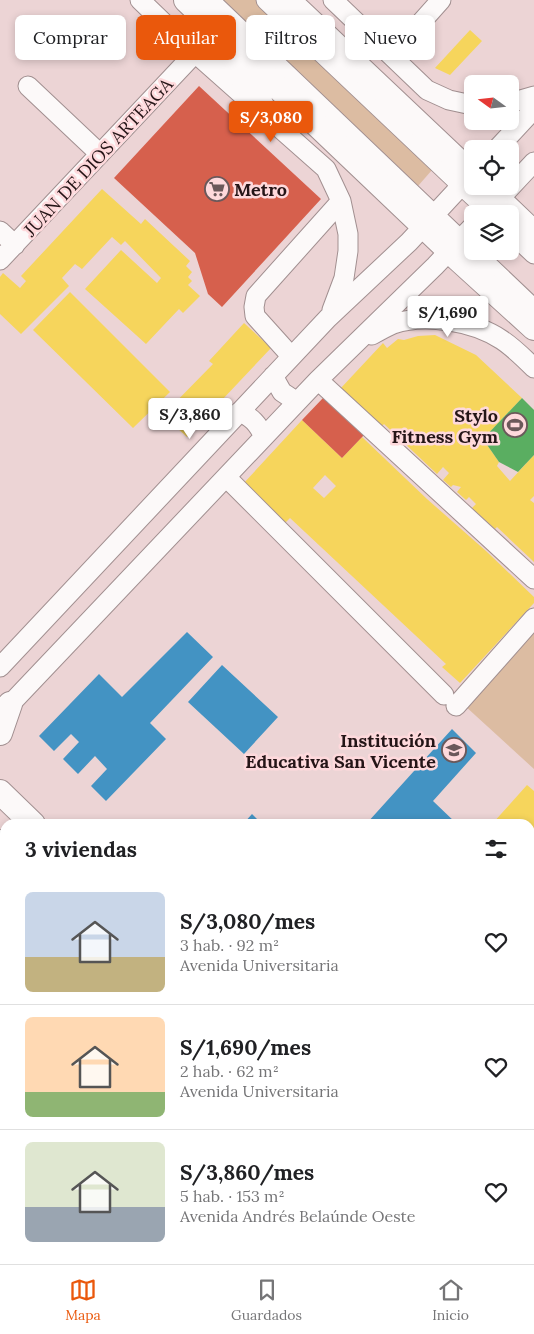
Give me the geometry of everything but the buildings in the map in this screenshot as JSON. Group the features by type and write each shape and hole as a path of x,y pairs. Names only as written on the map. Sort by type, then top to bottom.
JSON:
{"main road":[{"path":"288,0 464,173"},
{"path":"198,4 207,38 257,95 267,117"},
{"path":"198,4 429,220 464,243"},
{"path":"519,223 534,233"},
{"path":"479,260 534,328"},
{"path":"0,733 5,709"},
{"path":"0,772 5,797 28,819"}],"street":[{"path":"140,0 156,15"},
{"path":"266,0 464,174"},
{"path":"333,0 349,15"},
{"path":"427,15 440,0"},
{"name":"JUAN DE DIOS ARTEAGA","path":"0,260 188,60"},
{"path":"203,60 326,169 341,201 348,234 348,251 344,278 339,295 328,318"},
{"path":"398,60 427,90 449,100 464,103"},
{"path":"28,86 100,154"},
{"path":"519,100 534,96"},
{"path":"506,140 534,110"},
{"path":"482,195 490,205 534,162"},
{"path":"0,667 328,318 464,183"},
{"path":"292,356 255,316 256,296 341,201"},
{"path":"0,231 15,245"},
{"path":"519,240 534,254"},
{"path":"5,709 318,380 357,342 464,246"},
{"path":"483,260 534,309"},
{"path":"357,342 394,324 418,320 444,320 482,330 500,339 534,368"},
{"path":"273,376 282,392 297,402"},
{"path":"318,380 534,579"},
{"path":"239,412 247,415 254,421 264,437"},
{"path":"226,476 450,701 534,618"}],"shaded area":[{"path":"219,0 256,0 272,15 246,15 246,25"},
{"path":"283,60 318,60 432,170 418,186"},
{"path":"534,627 534,769 464,705"}],"place":[{"name":"Metro","path":"217,189"},
{"name":"Stylo Fitness Gym","path":"515,425"},
{"name":"Institución Educativa San Vicente","path":"454,750"}]}
